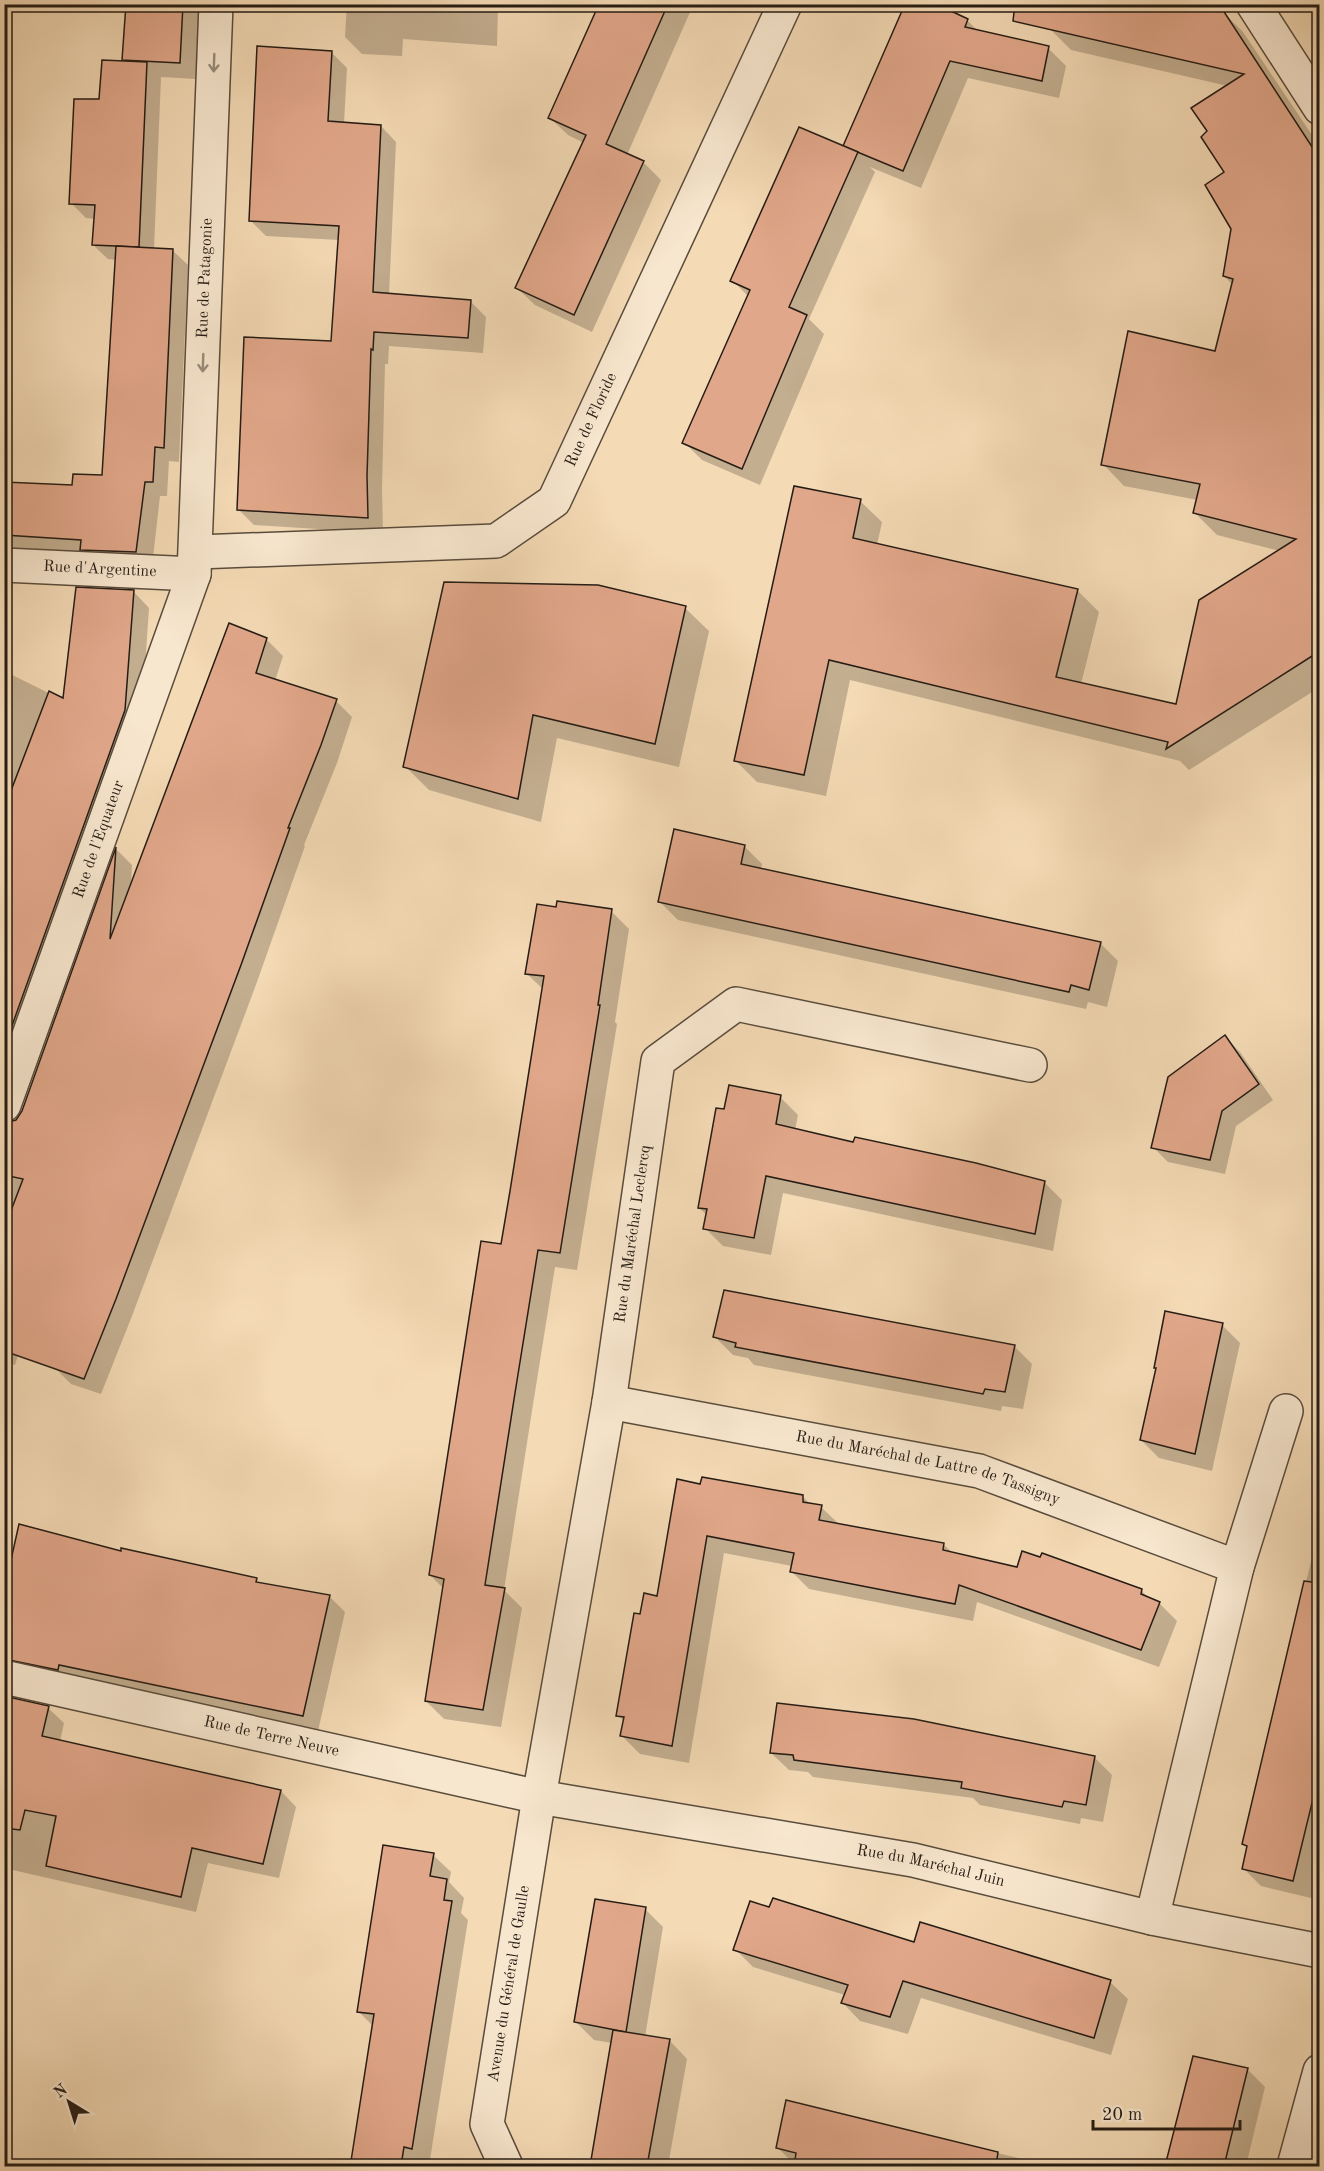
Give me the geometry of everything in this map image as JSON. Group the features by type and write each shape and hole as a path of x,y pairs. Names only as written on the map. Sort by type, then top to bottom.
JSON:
{"street":[{"name":"Rue de Patagonie","path":"196,563 216,4"},
{"name":"Rue de Floride","path":"196,563 496,541 554,501 785,4"},
{"path":"1253,4 1318,106"},
{"name":"Rue d'Argentine","path":"4,565 196,563"},
{"name":"Rue de l'Equateur","path":"4,1105 196,563"},
{"name":"Rue du Maréchal Leclercq","path":"538,1797 609,1402 658,1061 736,1004 1030,1065"},
{"name":"Rue du Maréchal de Lattre de Tassigny","path":"609,1402 979,1471 1237,1567"},
{"path":"1152,1918 1237,1567 1286,1411"},
{"name":"Rue de Terre Neuve","path":"4,1677 538,1797"},
{"name":"Rue du Maréchal Juin","path":"538,1797 914,1860 1152,1918 1320,1951"},
{"name":"Avenue du Général de Gaulle","path":"506,2166 487,2124 538,1797"},
{"path":"1294,2166 1320,2071"}],"building":[{"path":"126,4 183,4 180,63 122,60"},
{"path":"599,4 668,4 606,144 644,161 574,315 515,288 586,135 548,118"},
{"path":"905,4 936,4 968,19 965,27 1049,46 1042,81 950,61 903,171 843,146"},
{"path":"1015,4 1219,4 1320,159 1320,651 1166,749 1168,742 829,660 804,775 734,761 794,486 861,499 853,538 1078,589 1056,677 1176,704 1199,600 1296,539 1193,513 1200,484 1101,465 1128,331 1215,351 1233,279 1223,276 1231,229 1205,185 1224,172 1201,137 1207,131 1191,108 1244,74 1013,21"},
{"path":"257,46 332,51 328,121 381,125 373,292 471,300 468,338 374,332 373,350 371,349 368,518 237,510 244,337 331,341 339,226 249,221"},
{"path":"102,60 147,62 139,247 92,245 95,205 69,204 74,99 99,99"},
{"path":"799,127 858,152 789,307 807,315 742,469 682,443 750,290 730,281"},
{"path":"116,246 173,249 164,448 155,447 153,482 145,482 136,552 80,550 81,540 4,535 4,482 72,485 73,474 102,475"},
{"path":"444,582 598,585 686,606 655,744 533,715 518,799 403,767"},
{"path":"76,587 134,590 125,710 4,1048 4,809 49,691 63,698"},
{"path":"229,623 267,638 256,673 337,699 288,828 290,828 241,965 84,1379 4,1351 4,1229 23,1179 4,1175 4,1123 16,1120 22,1111 116,847 110,939"},
{"path":"674,829 745,845 741,864 1101,942 1089,990 1071,985 1069,992 658,902"},
{"path":"557,901 612,909 598,1005 600,1005 560,1253 538,1250 485,1585 505,1588 483,1710 425,1701 444,1579 429,1575 481,1241 501,1244 510,1191 544,976 525,974 537,904 556,907"},
{"path":"1225,1035 1259,1084 1222,1111 1210,1160 1151,1148 1168,1077"},
{"path":"729,1085 781,1095 776,1124 853,1142 855,1137 976,1163 1045,1181 1035,1234 766,1176 754,1238 703,1229 707,1209 698,1208 716,1108 724,1109"},
{"path":"724,1290 1015,1345 1005,1392 985,1389 983,1394 735,1347 736,1343 713,1337"},
{"path":"1165,1311 1223,1323 1195,1454 1140,1440 1156,1368 1154,1368"},
{"path":"702,1477 803,1495 803,1502 822,1505 819,1520 944,1543 943,1550 1017,1567 1022,1551 1040,1557 1042,1553 1142,1589 1141,1594 1160,1602 1141,1650 959,1585 955,1604 790,1572 794,1553 707,1536 672,1746 620,1736 624,1717 616,1716 634,1613 640,1614 644,1593 657,1596 677,1479 700,1484"},
{"path":"19,1524 121,1551 121,1548 257,1578 256,1582 330,1595 303,1716 59,1665 58,1670 4,1659 4,1591"},
{"path":"1304,1581 1320,1583 1320,1770 1293,1881 1242,1869 1247,1846 1242,1844"},
{"path":"4,1696 49,1706 42,1736 281,1790 263,1864 192,1848 181,1897 46,1866 56,1816 25,1810 20,1830 4,1828"},
{"path":"777,1703 914,1719 1095,1756 1086,1805 1064,1801 1062,1807 961,1788 962,1782 794,1760 793,1755 770,1753"},
{"path":"383,1845 434,1853 430,1876 447,1879 444,1900 452,1901 412,2149 404,2147 401,2166 351,2161 374,2014 357,2012"},
{"path":"773,1898 914,1942 920,1922 1111,1980 1094,2038 903,1981 890,2017 841,2003 848,1985 733,1950 750,1901 769,1907"},
{"path":"595,1899 646,1907 626,2032 574,2022"},
{"path":"613,2030 670,2039 647,2166 590,2166"},
{"path":"1193,2056 1248,2068 1224,2166 1165,2166"},
{"path":"786,2100 998,2152 996,2166 819,2166 795,2160 796,2153 776,2148"}]}
